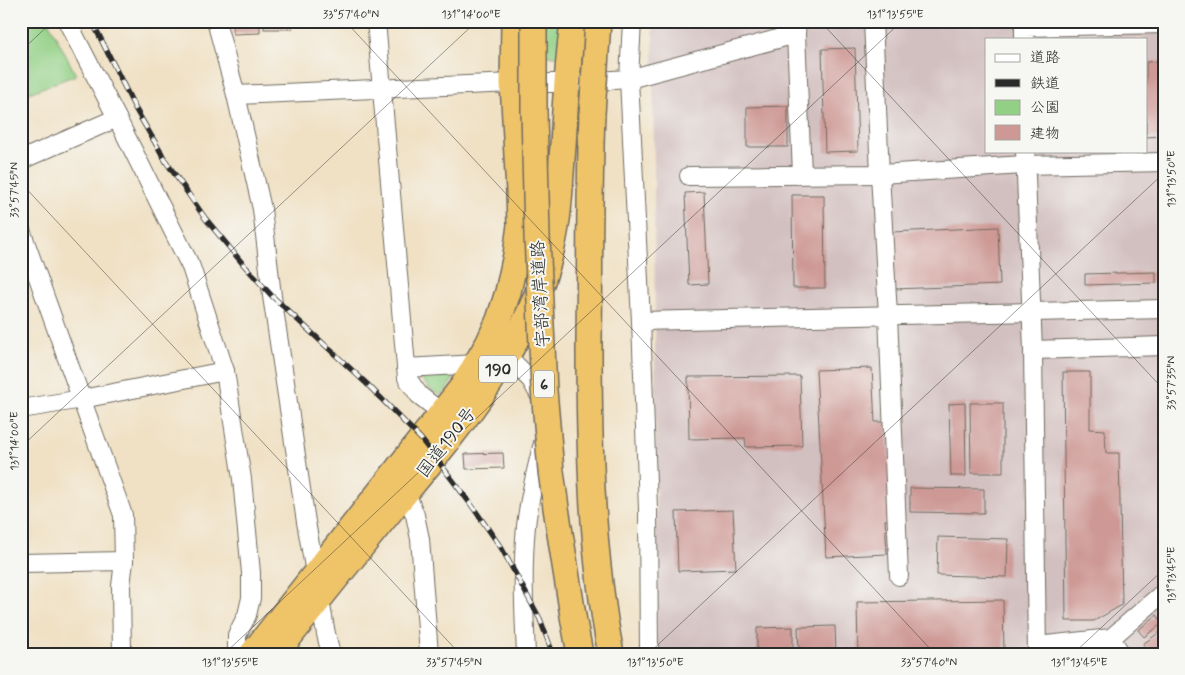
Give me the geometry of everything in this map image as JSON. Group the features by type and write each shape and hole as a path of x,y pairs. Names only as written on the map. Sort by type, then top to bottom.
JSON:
{"highway":[{"name":"国道190号","path":"252,654 316,573 481,397 499,320 508,292 520,225 513,83 514,21"},
{"name":"宇部湾岸道路","path":"534,21 537,246 544,390 556,508 580,654"},
{"name":"国道190号","path":"276,654 319,598 398,486 442,413 491,355 520,332 532,307 552,248 558,215 566,83 573,21"},
{"path":"598,21 590,183 591,476 599,582 612,654"}],"street":[{"path":"66,21 117,118 191,267 225,371 242,479 251,573 251,598 247,615 237,635 237,650 239,654"},
{"path":"216,21 236,95 262,209 272,296 306,522 331,654"},
{"path":"376,21 407,378 419,395 442,413"},
{"path":"632,21 629,80 648,509 649,654"},
{"path":"874,21 899,576"},
{"path":"1024,29 1164,24"},
{"path":"236,95 629,80 797,27 802,174"},
{"path":"21,160 117,118"},
{"path":"1025,158 1034,350 1037,650 1111,638 1164,592"},
{"path":"689,176 880,174 1025,158 1164,162"},
{"path":"21,230 24,247 82,399 123,515 122,654"},
{"path":"641,321 1164,309"},
{"path":"1034,350 1164,346"},
{"path":"406,368 491,355 531,380 547,408 544,441 535,476 526,526 524,588 526,654"},
{"path":"21,409 225,371"},
{"path":"398,486 415,515 420,539 429,654"},
{"path":"21,563 124,561"},
{"path":"1111,638 1121,654"}],"shaded area":[{"path":"653,21 1164,21 1164,654 657,654"}],"green space":[{"path":"21,21 48,21 76,75 21,96"},
{"path":"542,21 563,21 559,56 542,56"},
{"path":"456,369 451,383 441,395 432,390 420,377 423,372"}],"building":[{"path":"164,21 189,21 189,22 167,29"},
{"path":"260,21 260,33 233,34 233,22"},
{"path":"264,21 292,21 292,29 264,29"},
{"path":"855,48 858,151 825,152 822,49"},
{"path":"1164,61 1164,136 1148,137 1148,62"},
{"path":"788,106 788,147 747,147 747,107"},
{"path":"704,192 708,284 689,285 685,193"},
{"path":"792,195 824,195 825,288 793,288"},
{"path":"998,227 1000,285 894,289 892,232"},
{"path":"1156,272 1156,283 1085,285 1085,274"},
{"path":"872,368 875,422 887,422 892,520 885,520 887,554 826,557 816,370"},
{"path":"1063,372 1090,372 1090,429 1105,430 1106,453 1119,453 1122,605 1094,621 1066,621"},
{"path":"800,376 802,446 746,447 745,438 689,439 688,377"},
{"path":"965,403 966,476 951,476 949,404"},
{"path":"970,403 1003,403 1003,473 971,473"},
{"path":"503,453 504,468 466,469 465,454"},
{"path":"910,488 984,489 984,513 910,512"},
{"path":"733,510 736,569 678,571 676,512"},
{"path":"938,537 1008,539 1007,577 937,575"},
{"path":"1003,600 1004,654 858,654 857,602"},
{"path":"1157,615 1163,623 1144,637 1138,630"},
{"path":"835,626 836,654 799,654 798,627"},
{"path":"793,627 793,654 757,654 757,628"},
{"path":"1164,629 1164,654 1150,654 1143,644"}],"railway":[{"path":"92,21 135,108 167,163 205,218 272,296 367,384 421,439 470,503 502,549 540,619 553,654"}]}
